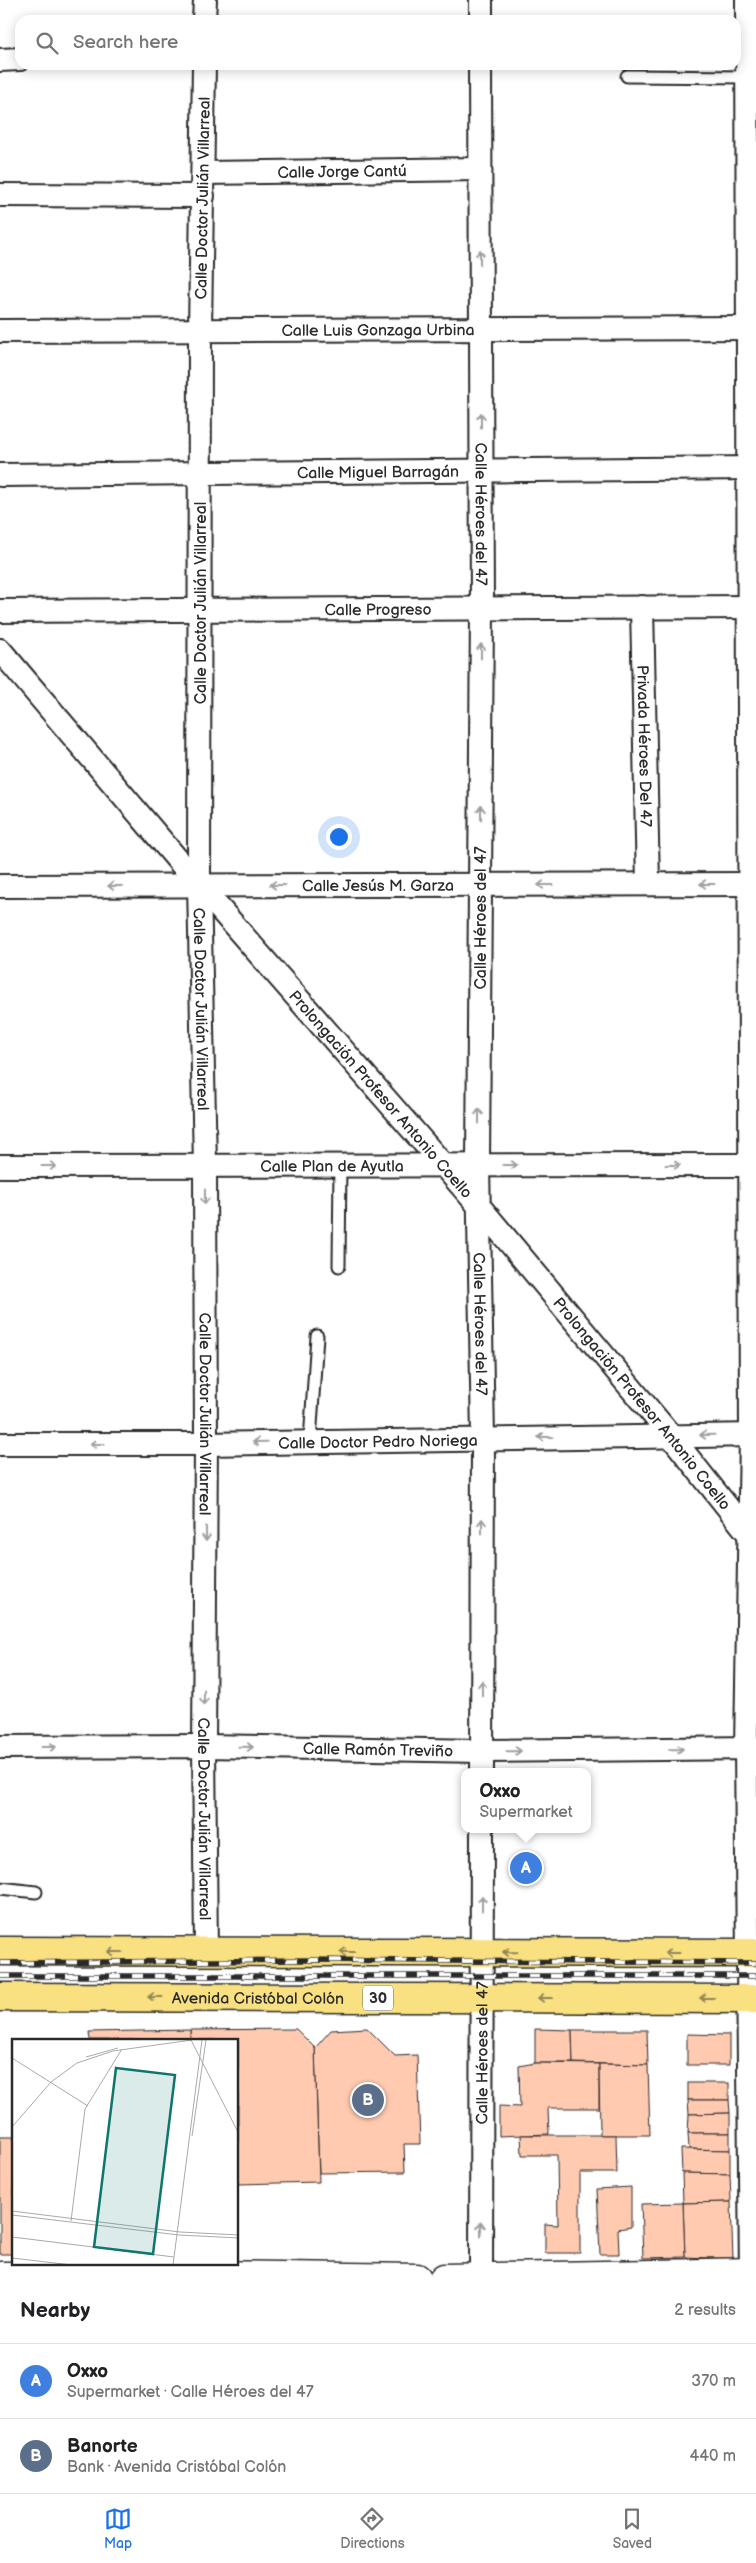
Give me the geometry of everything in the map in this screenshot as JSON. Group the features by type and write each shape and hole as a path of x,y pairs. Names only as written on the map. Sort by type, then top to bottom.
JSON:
{"main road":[{"path":"0,1951 752,1953"},
{"name":"Avenida Cristóbal Colón","path":"0,1997 480,1998 753,2001"}],"street":[{"path":"204,15 205,0"},
{"path":"480,15 481,0"},
{"path":"444,2278 753,2274 751,1748 753,1539 752,468 747,0"},
{"path":"0,60 15,59"},
{"name":"Calle Doctor Julián Villarreal","path":"204,70 200,330 199,886 205,1165 204,1746 206,1952"},
{"name":"Calle Héroes del 47","path":"480,70 482,609 478,1164 483,1438 482,1761"},
{"name":"Calle Jorge Cantú","path":"203,173 480,169"},
{"path":"0,195 203,196"},
{"name":"Calle Luis Gonzaga Urbina","path":"0,331 751,328"},
{"name":"Calle Miguel Barragán","path":"0,476 752,468"},
{"name":"Privada Héroes Del 47","path":"642,607 648,884"},
{"name":"Calle Progreso","path":"0,610 752,607"},
{"name":"Prolongación Profesor Antonio Coello","path":"0,650 199,886 444,1164 671,1436 753,1539"},
{"name":"Calle Jesús M. Garza","path":"0,886 752,884"},
{"name":"Calle Plan de Ayutla","path":"0,1166 752,1165"},
{"name":"Calle Doctor Pedro Noriega","path":"0,1444 206,1444 753,1435"},
{"name":"Calle Ramón Treviño","path":"0,1747 204,1746 482,1761 751,1748"},
{"name":"Calle Héroes del 47","path":"481,2277 480,1998 482,1833"},
{"path":"0,2276 417,2278"}],"lane":[{"path":"627,76 747,77"},
{"path":"339,1266 340,1165"},
{"path":"310,1441 316,1336"},
{"path":"0,1888 36,1892"}],"building":[{"path":"367,2028 395,2056 417,2055 420,2144 404,2144 405,2172 319,2173 315,2048 331,2030"},
{"path":"296,2029 315,2048 319,2182 239,2184 239,2039 190,2039 190,2030"},
{"path":"535,2029 572,2030 573,2063 535,2063"},
{"path":"190,2030 190,2039 90,2039 89,2032"},
{"path":"572,2030 647,2030 648,2065 573,2063"},
{"path":"687,2034 729,2035 729,2065 687,2065"},
{"path":"535,2063 599,2064 599,2108 548,2108 549,2134 499,2136 499,2106 520,2107 519,2066"},
{"path":"599,2064 648,2065 650,2135 600,2135"},
{"path":"688,2083 729,2083 729,2100 688,2100"},
{"path":"688,2100 729,2100 730,2113 689,2114"},
{"path":"730,2113 730,2133 688,2133 689,2114"},
{"path":"688,2133 730,2133 730,2150 689,2149"},
{"path":"521,2135 616,2135 617,2173 580,2173 580,2253 545,2253 545,2224 558,2225 557,2155 522,2155"},
{"path":"0,2137 12,2137 12,2254 0,2254"},
{"path":"681,2149 730,2150 730,2174 682,2173"},
{"path":"682,2173 730,2174 731,2202 683,2203"},
{"path":"631,2187 631,2227 618,2229 619,2254 600,2254 597,2189"},
{"path":"731,2202 733,2259 685,2257 683,2203"},
{"path":"683,2203 685,2257 643,2258 641,2204"}],"railway":[{"path":"0,1963 305,1960 756,1963"},
{"path":"0,1976 756,1976"}],"place":[{"name":"Oxxo","path":"526,1868"},
{"name":"Banorte","path":"368,2100"}]}
